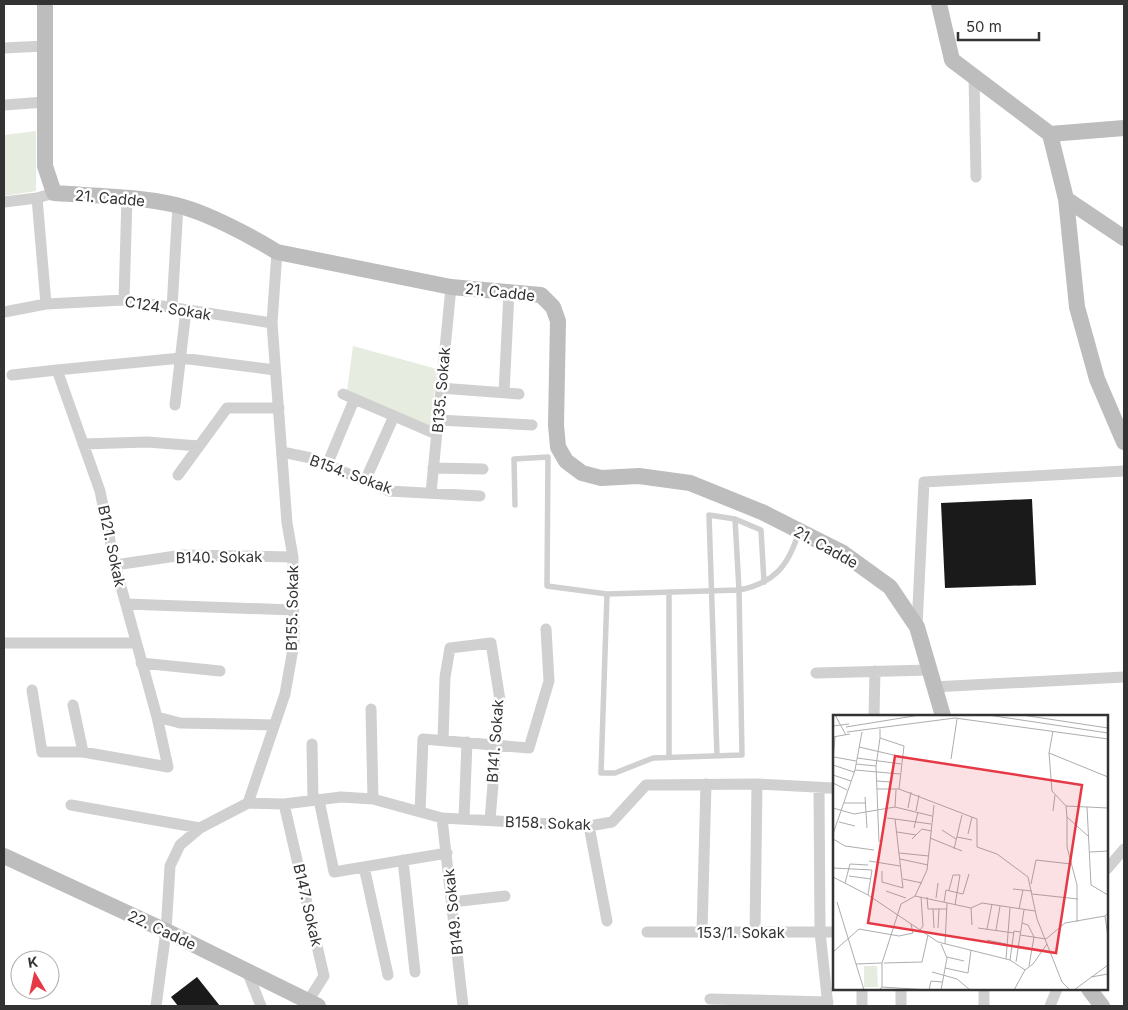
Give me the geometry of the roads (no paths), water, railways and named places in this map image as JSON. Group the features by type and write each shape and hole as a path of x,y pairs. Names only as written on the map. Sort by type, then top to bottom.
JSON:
{"main road":[{"name":"21. Cadde","path":"45,4 45,166 54,193 128,198 178,205 252,237 277,252 451,287 541,294 553,307 558,321 555,396 558,447 566,461 582,474 601,478 639,476 690,483 762,512 843,553 890,587 917,627 943,715"},
{"path":"939,4 952,60 1050,134 1066,199 1077,307 1097,379 1124,442"},
{"path":"1050,134 1124,128"},
{"path":"1066,199 1124,238"},
{"name":"22. Cadde","path":"4,856 166,931 313,1004"},
{"path":"1090,990 1102,1006"}],"street":[{"path":"4,48 44,46"},
{"path":"974,76 976,177"},
{"path":"4,105 45,102"},
{"path":"4,202 37,198 54,193"},
{"path":"37,198 46,304"},
{"path":"124,300 128,198"},
{"path":"172,308 178,205"},
{"name":"B155. Sokak","path":"248,803 285,694 294,643 293,557 287,523 272,323 277,252"},
{"name":"B135. Sokak","path":"432,493 440,388 451,287"},
{"path":"504,393 509,292"},
{"name":"C124. Sokak","path":"4,312 46,304 124,300 272,323"},
{"path":"175,405 186,310"},
{"path":"12,375 181,358 275,370"},
{"name":"B121. Sokak","path":"57,370 100,491 115,565 157,718 168,767 83,752"},
{"path":"440,388 519,394"},
{"path":"343,394 436,434"},
{"path":"327,465 354,400"},
{"path":"178,475 227,408 279,408"},
{"path":"365,481 394,416"},
{"path":"438,420 532,425"},
{"path":"83,444 147,442 199,446"},
{"name":"B154. Sokak","path":"282,452 311,458 389,491 480,496"},
{"path":"434,468 483,469"},
{"path":"917,627 924,482 1124,470"},
{"name":"B140. Sokak","path":"115,565 183,555 293,557"},
{"path":"126,604 293,610"},
{"path":"420,812 424,739 529,748 550,681 546,629"},
{"path":"4,643 136,644"},
{"name":"B141. Sokak","path":"443,741 445,677 450,648 491,643 500,700 490,820"},
{"path":"141,663 220,670"},
{"path":"816,672 928,670"},
{"path":"874,715 875,671"},
{"path":"933,687 1124,677"},
{"path":"32,690 42,752 83,752 73,705"},
{"path":"370,709 372,799"},
{"path":"157,718 180,723 274,725"},
{"path":"464,819 468,742"},
{"path":"312,744 316,800 334,872 447,852"},
{"path":"702,932 706,784"},
{"path":"756,932 757,784"},
{"name":"B158. Sokak","path":"248,803 284,804 341,797 372,799 442,818 590,826 612,822 646,785 757,784 819,789 833,788"},
{"path":"710,1000 828,1004 820,932 819,789"},
{"path":"156,1006 166,931 170,866 180,845 200,828 248,803"},
{"name":"B147. Sokak","path":"284,804 324,976 313,1004"},
{"path":"71,805 200,828"},
{"name":"B149. Sokak","path":"442,818 463,1006"},
{"path":"590,826 606,921"},
{"path":"1108,867 1124,849"},
{"path":"403,860 415,972"},
{"path":"364,867 388,975"},
{"path":"452,902 505,896"},
{"name":"153/1. Sokak","path":"647,932 833,932"},
{"path":"247,971 261,1006"},
{"path":"862,990 862,1006"},
{"path":"901,990 901,1006"},
{"path":"984,990 984,1006"},
{"path":"1050,1006 1057,990"}],"lane":[{"path":"515,505 514,459 548,457 547,586 607,594 739,590 764,582 784,567 791,555 800,531"},
{"path":"717,756 709,515 735,519 761,530 764,582"},
{"path":"607,594 601,773 614,773 653,758 742,755 739,590 735,519"},
{"path":"669,592 669,757"}]}
